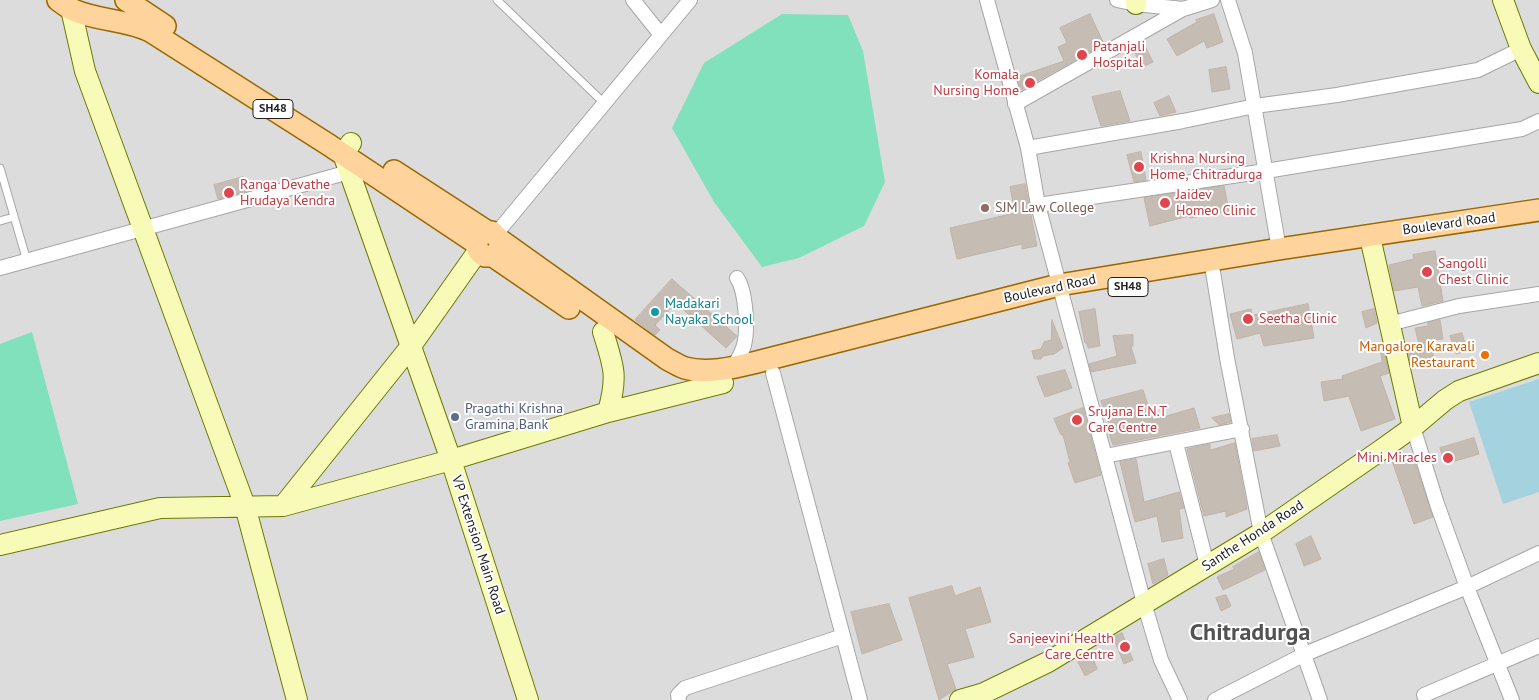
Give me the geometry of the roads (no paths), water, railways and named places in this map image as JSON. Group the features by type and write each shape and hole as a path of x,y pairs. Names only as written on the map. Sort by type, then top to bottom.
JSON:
{"main road":[{"name":"SH48","path":"111,20 122,14 124,0"},
{"name":"SH48","path":"124,0 348,157"},
{"name":"SH48","path":"64,4 111,20 137,25 150,31 348,157 488,243 667,359 683,368 726,375"},
{"name":"Boulevard Road","path":"726,375 1061,292 1279,249 1539,210"},
{"name":"Boulevard Road","path":"726,375 773,373 1061,292 1213,272 1372,246 1539,222"},
{"name":"SH48","path":"488,243 603,332 669,376 684,382 702,384 726,375"}],"street":[{"path":"633,0 661,35"},
{"path":"284,506 411,346 488,243 690,0"},
{"path":"987,0 1028,148 1038,205 1144,603 1161,660 1180,700"},
{"path":"1016,104 1183,10 1212,0"},
{"path":"1228,0 1245,53 1279,249"},
{"path":"1503,0 1521,49 1539,84"},
{"path":"1130,1 1183,10"},
{"path":"64,4 85,71 245,506 297,700"},
{"path":"1028,148 1182,121 1254,106 1337,95 1478,70 1521,49"},
{"path":"1038,205 1266,171 1522,129 1539,121"},
{"path":"0,268 143,228 348,157 451,460 284,506 160,508 0,545"},
{"path":"1372,246 1413,427 1437,504 1467,587 1512,700"},
{"path":"1213,272 1227,358 1262,533 1320,700"},
{"path":"726,375 744,344 746,320 741,283 737,278"},
{"path":"1389,324 1458,306 1539,294"},
{"path":"603,332 614,371 615,382 608,412"},
{"name":"Santhe Honda Road","path":"968,699 984,694 1048,662 1262,533 1413,427 1445,400 1459,391 1539,363"},
{"path":"773,373 860,700"},
{"name":"VP Extension Main Road","path":"528,700 451,460 726,375"},
{"path":"1105,456 1242,429"},
{"path":"1176,443 1208,565"},
{"path":"1214,700 1305,654 1467,587 1539,553"},
{"path":"680,700 678,695 685,688 843,636"},
{"path":"1424,695 1539,646"}],"lane":[{"path":"497,0 604,103"},
{"path":"0,168 26,261"},
{"path":"0,221 14,217"}],"water":[{"path":"1539,379 1539,492 1503,504 1469,402"}],"place":[{"name":"Patanjali Hospital","path":"1082,55"},
{"name":"Komala Nursing Home","path":"1030,83"},
{"name":"Krishna Nursing Home, Chitradurga","path":"1139,167"},
{"name":"Ranga Devathe Hrudaya Kendra","path":"229,193"},
{"name":"Jaidev Homeo Clinic","path":"1165,203"},
{"name":"SJM Law College","path":"985,208"},
{"name":"Sangolli Chest Clinic","path":"1427,272"},
{"name":"Madakari Nayaka School","path":"655,312"},
{"name":"Seetha Clinic","path":"1248,319"},
{"name":"Mangalore Karavali Restaurant","path":"1485,355"},
{"name":"Pragathi Krishna Gramina Bank","path":"455,417"},
{"name":"Srujana E.N.T Care Centre","path":"1077,420"},
{"name":"Mini Miracles","path":"1448,458"},
{"name":"Sanjeevini Health Care Centre","path":"1125,647"}],"district":[{"name":"Chitradurga","path":"1250,633"}]}
